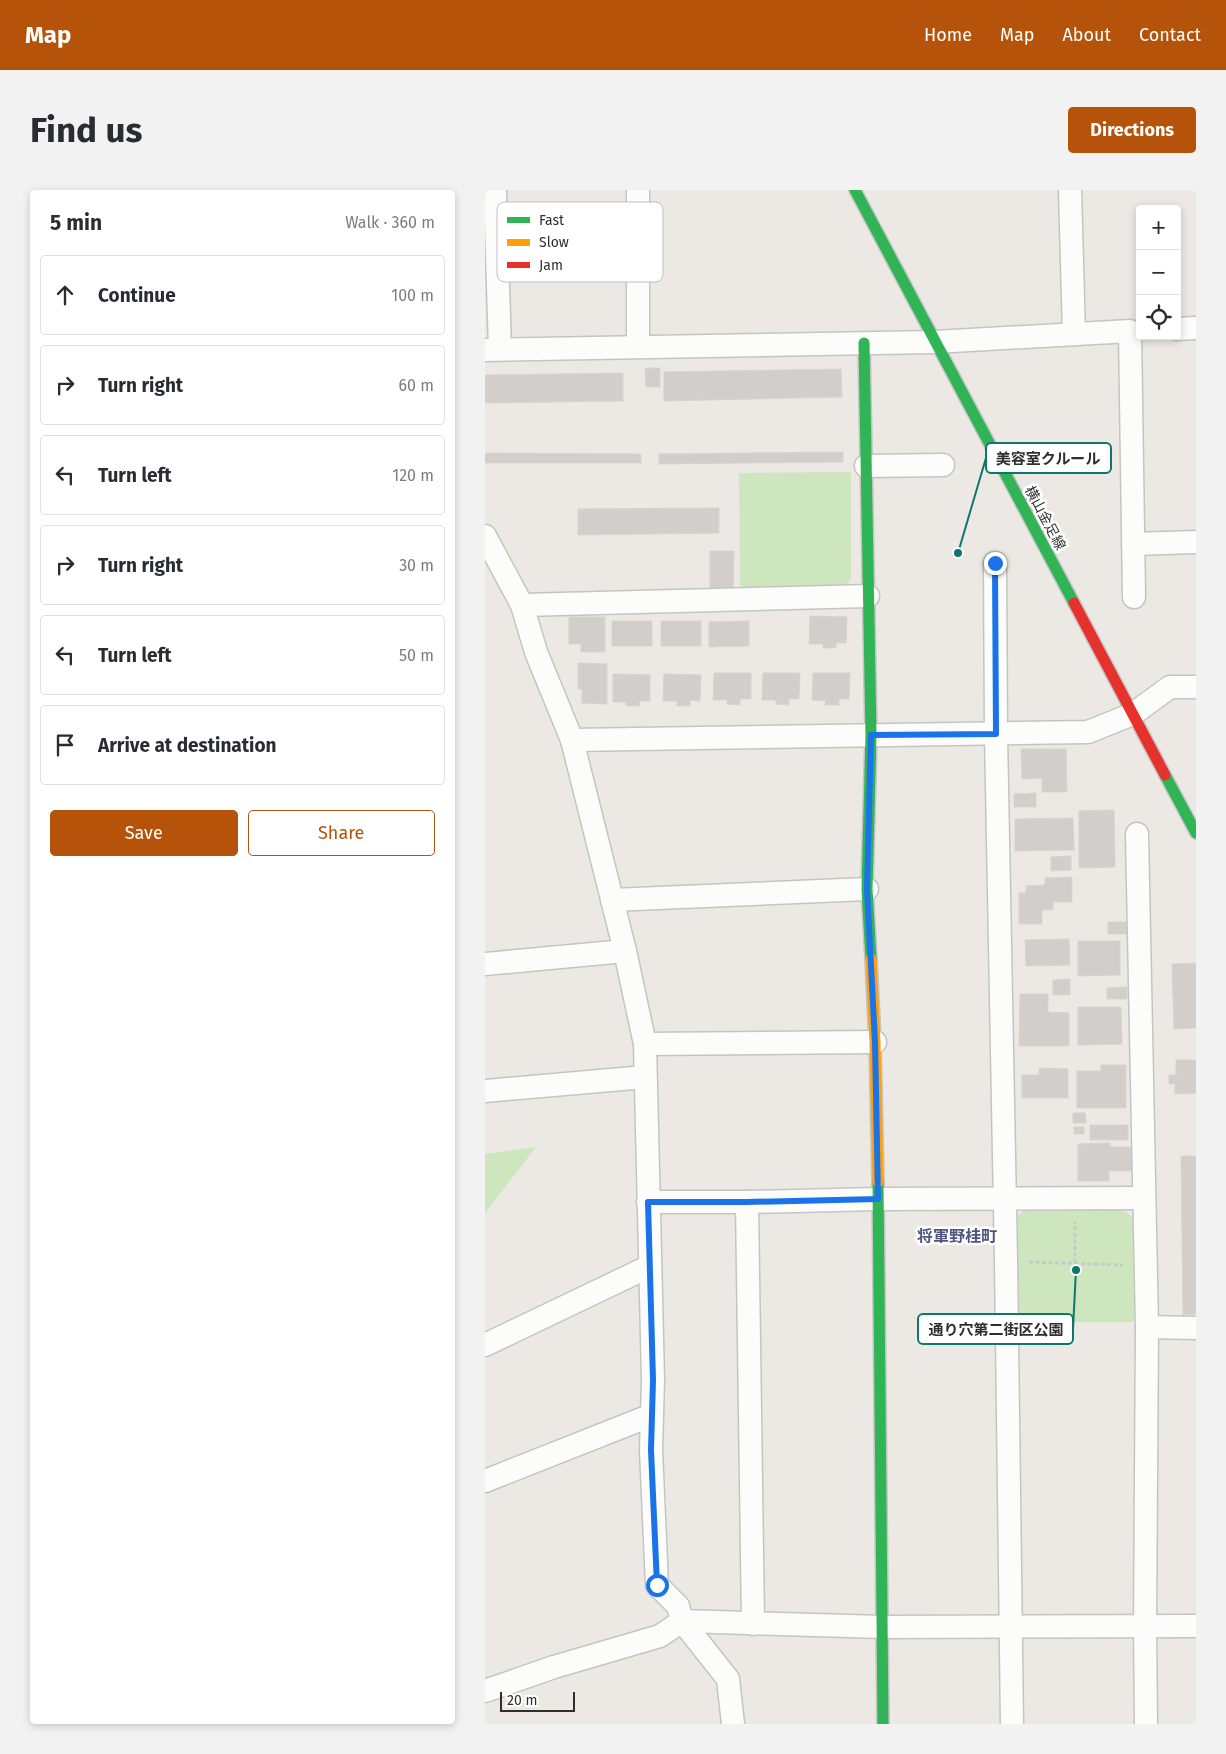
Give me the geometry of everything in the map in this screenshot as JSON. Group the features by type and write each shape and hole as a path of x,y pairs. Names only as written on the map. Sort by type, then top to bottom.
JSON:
{"street":[{"path":"495,190 493,350 934,342 1135,331 1134,597"},
{"name":"横山金足線","path":"855,190 1196,833"},
{"path":"1070,190 1075,334"},
{"path":"638,282 638,347"},
{"path":"1181,329 1196,328"},
{"path":"864,343 871,735 867,889 875,1042 883,1724"},
{"path":"866,466 943,465"},
{"path":"485,536 521,605 536,652 572,740 625,951 645,1044 653,1380 651,1450 657,1585 678,1606 682,1621 728,1678 733,1724"},
{"path":"1133,544 1196,542"},
{"path":"995,563 996,734 1012,1724"},
{"path":"521,605 869,596"},
{"path":"572,740 1088,732 1133,714 1170,687 1196,686"},
{"path":"1137,834 1147,1327 1146,1724"},
{"path":"612,900 867,889"},
{"path":"485,964 625,951"},
{"path":"645,1044 875,1042"},
{"path":"485,1091 645,1077"},
{"path":"648,1202 1143,1198"},
{"path":"747,1202 753,1624"},
{"path":"485,1345 650,1266"},
{"path":"1147,1327 1196,1328"},
{"path":"485,1481 652,1415"},
{"path":"485,1691 554,1667 659,1636 682,1621 883,1627 1196,1626"}],"path":[{"path":"1075,1198 1075,1263"},
{"path":"1006,1261 1145,1265"}],"green space":[{"path":"851,472 851,578 846,588 740,589 739,473"},
{"path":"536,1147 485,1213 485,1154"},
{"path":"1025,1210 1123,1210 1134,1218 1134,1322 1017,1322 1018,1215"}],"building":[{"path":"645,368 660,368 660,387 646,387"},
{"path":"841,369 842,397 664,401 664,372"},
{"path":"623,373 623,401 485,403 485,375"},
{"path":"843,452 843,462 659,464 659,454"},
{"path":"485,453 641,454 641,463 485,463"},
{"path":"719,508 719,533 578,535 578,509"},
{"path":"710,551 734,551 733,588 710,588"},
{"path":"810,616 847,617 846,643 836,643 836,648 823,648 823,644 809,644"},
{"path":"569,617 605,617 605,652 581,652 581,644 569,644"},
{"path":"612,621 652,621 652,646 612,646"},
{"path":"661,621 701,621 701,646 661,646"},
{"path":"749,621 749,646 709,647 709,622"},
{"path":"578,663 607,664 607,704 582,703 582,689 578,689"},
{"path":"714,673 751,673 751,699 740,699 740,705 727,704 727,700 713,700"},
{"path":"763,673 800,673 799,699 789,699 789,705 776,704 776,700 762,700"},
{"path":"813,673 850,673 849,699 839,699 839,705 825,705 826,701 812,700"},
{"path":"613,674 650,675 650,701 640,701 639,706 626,706 626,702 613,702"},
{"path":"664,674 701,675 700,701 690,700 690,706 677,706 677,701 663,701"},
{"path":"1021,749 1066,749 1067,792 1042,792 1042,778 1022,779"},
{"path":"1036,793 1036,807 1014,807 1014,794"},
{"path":"1114,810 1115,867 1079,868 1079,811"},
{"path":"1073,818 1074,850 1015,851 1015,819"},
{"path":"1071,856 1071,870 1051,871 1051,857"},
{"path":"1072,877 1072,902 1053,902 1053,910 1042,910 1042,924 1019,924 1019,893 1026,893 1026,886 1045,885 1045,878"},
{"path":"1108,922 1128,922 1128,934 1108,934"},
{"path":"1069,939 1070,965 1026,966 1025,940"},
{"path":"1078,941 1120,941 1120,975 1078,976"},
{"path":"1196,963 1196,1028 1174,1029 1172,964"},
{"path":"1070,979 1070,995 1053,995 1053,980"},
{"path":"1127,987 1127,999 1107,999 1107,988"},
{"path":"1020,994 1048,994 1048,1012 1069,1013 1069,1046 1019,1046"},
{"path":"1078,1007 1121,1007 1122,1044 1078,1045"},
{"path":"1176,1060 1196,1060 1196,1093 1175,1094 1175,1084 1169,1084 1169,1075 1176,1075"},
{"path":"1101,1065 1126,1065 1126,1108 1077,1108 1077,1071 1101,1071"},
{"path":"1039,1068 1068,1069 1068,1098 1022,1098 1022,1075 1039,1075"},
{"path":"1073,1113 1085,1113 1086,1123 1073,1123"},
{"path":"1090,1125 1128,1125 1128,1140 1090,1140"},
{"path":"1074,1127 1084,1127 1084,1134 1074,1134"},
{"path":"1110,1143 1110,1147 1131,1147 1132,1171 1109,1171 1109,1181 1078,1181 1078,1144"},
{"path":"1181,1156 1196,1156 1196,1314 1183,1315"}],"traffic: fast":[{"path":"855,190 1074,603"},
{"path":"864,343 871,735 867,889 871,959"},
{"path":"1165,775 1196,833"},
{"path":"878,1182 883,1724"}],"traffic: slow":[{"path":"871,959 878,1182"}],"traffic: jam":[{"path":"1074,603 1165,775"}],"place":[{"name":"美容室クルール","path":"958,553"},
{"name":"通り穴第二街区公園","path":"1076,1270"}],"district":[{"name":"将軍野桂町","path":"957,1236"}],"route":[{"path":"657,1585 651,1450 653,1380 648,1202 878,1199 875,1042 867,889 871,735 996,734 995,563"}]}
